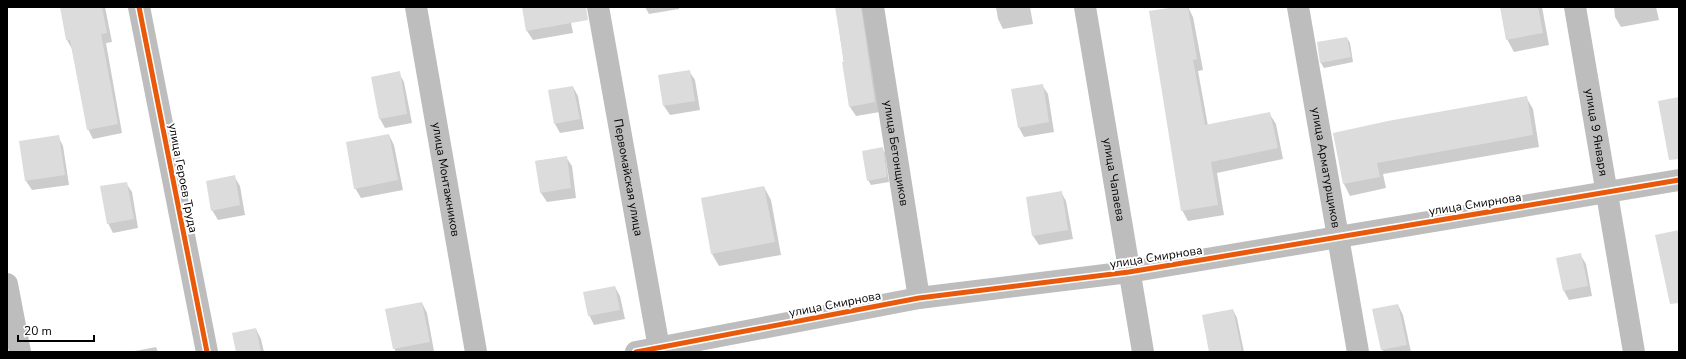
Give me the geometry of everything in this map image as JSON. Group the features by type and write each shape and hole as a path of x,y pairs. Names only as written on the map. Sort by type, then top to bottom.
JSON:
{"street":[{"name":"улица Героев Труда","path":"139,7 206,352"},
{"name":"улица Монтажников","path":"416,7 476,352"},
{"name":"Первомайская улица","path":"598,7 659,348"},
{"name":"улица Бетонщиков","path":"874,7 919,298"},
{"name":"улица Чапаева","path":"1085,7 1143,352"},
{"name":"улица Арматурщиков","path":"1298,7 1358,352"},
{"name":"улица 9 Января","path":"1575,7 1634,352"},
{"name":"улица Смирнова","path":"636,352 919,298 1129,272 1679,180"},
{"path":"7,284 20,352"}],"building":[{"path":"60,7 102,7 107,33 101,34 118,124 87,130 70,40 66,40"},
{"path":"522,7 586,7 588,20 526,31"},
{"path":"835,7 861,7 875,102 849,107 842,62 844,62"},
{"path":"1175,7 1188,7 1197,59 1193,60 1205,125 1270,112 1278,148 1211,162 1218,205 1181,211 1149,11"},
{"path":"1500,7 1538,7 1543,33 1506,40"},
{"path":"1347,37 1351,57 1320,63 1317,42"},
{"path":"690,70 695,101 663,106 658,75"},
{"path":"400,71 407,114 379,119 371,77"},
{"path":"1043,84 1049,122 1018,128 1011,89"},
{"path":"573,86 580,119 554,124 548,90"},
{"path":"1527,96 1533,135 1377,163 1380,177 1343,184 1333,133 1388,121"},
{"path":"1679,97 1679,159 1669,160 1658,101"},
{"path":"389,134 398,180 354,189 346,142"},
{"path":"59,135 65,175 25,181 19,141"},
{"path":"883,147 887,177 867,181 862,151"},
{"path":"567,156 571,188 540,193 535,161"},
{"path":"235,175 240,205 211,211 206,181"},
{"path":"127,182 134,219 107,224 100,186"},
{"path":"764,186 775,242 711,254 701,198"},
{"path":"1062,191 1068,230 1032,236 1026,197"},
{"path":"1679,230 1679,303 1670,304 1655,235"},
{"path":"1581,253 1588,286 1563,291 1556,258"},
{"path":"615,286 620,310 588,316 583,292"},
{"path":"422,302 430,342 393,349 385,309"},
{"path":"1398,304 1407,345 1381,350 1372,309"},
{"path":"1233,309 1242,352 1209,352 1202,315"},
{"path":"256,328 261,352 236,352 232,333"}],"cycle path":[{"path":"139,7 207,352"},
{"path":"636,352 919,298 1129,272 1679,180"}]}
